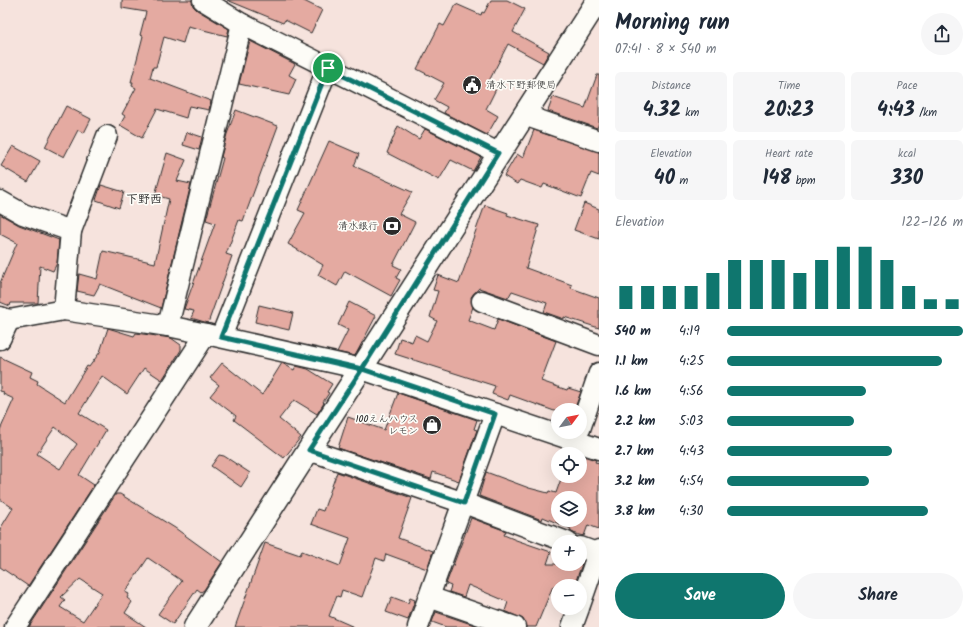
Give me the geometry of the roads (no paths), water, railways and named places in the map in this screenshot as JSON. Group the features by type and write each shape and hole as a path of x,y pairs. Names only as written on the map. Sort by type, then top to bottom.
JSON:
{"street":[{"path":"203,0 242,24 498,153"},
{"path":"195,627 362,369 498,153 598,0"},
{"path":"168,326 242,24"},
{"path":"15,627 213,336 328,68"},
{"path":"524,115 599,141"},
{"path":"64,310 71,231 107,136"},
{"path":"0,201 23,214 71,231"},
{"path":"482,301 599,345"},
{"path":"0,339 5,318 64,310 168,326 362,369 495,414 551,427"},
{"path":"587,408 599,373"},
{"path":"418,627 495,414"},
{"path":"585,439 599,450"},
{"path":"309,450 464,503 551,536"},
{"path":"587,579 594,551"},
{"path":"429,597 515,627"},
{"path":"572,627 576,615"}],"place":[{"name":"清水下野郵便局","path":"472,85"},
{"name":"清水銀行","path":"392,226"},
{"name":"100えんハウス レモン","path":"432,425"}],"district":[{"name":"下野西","path":"144,199"}]}
